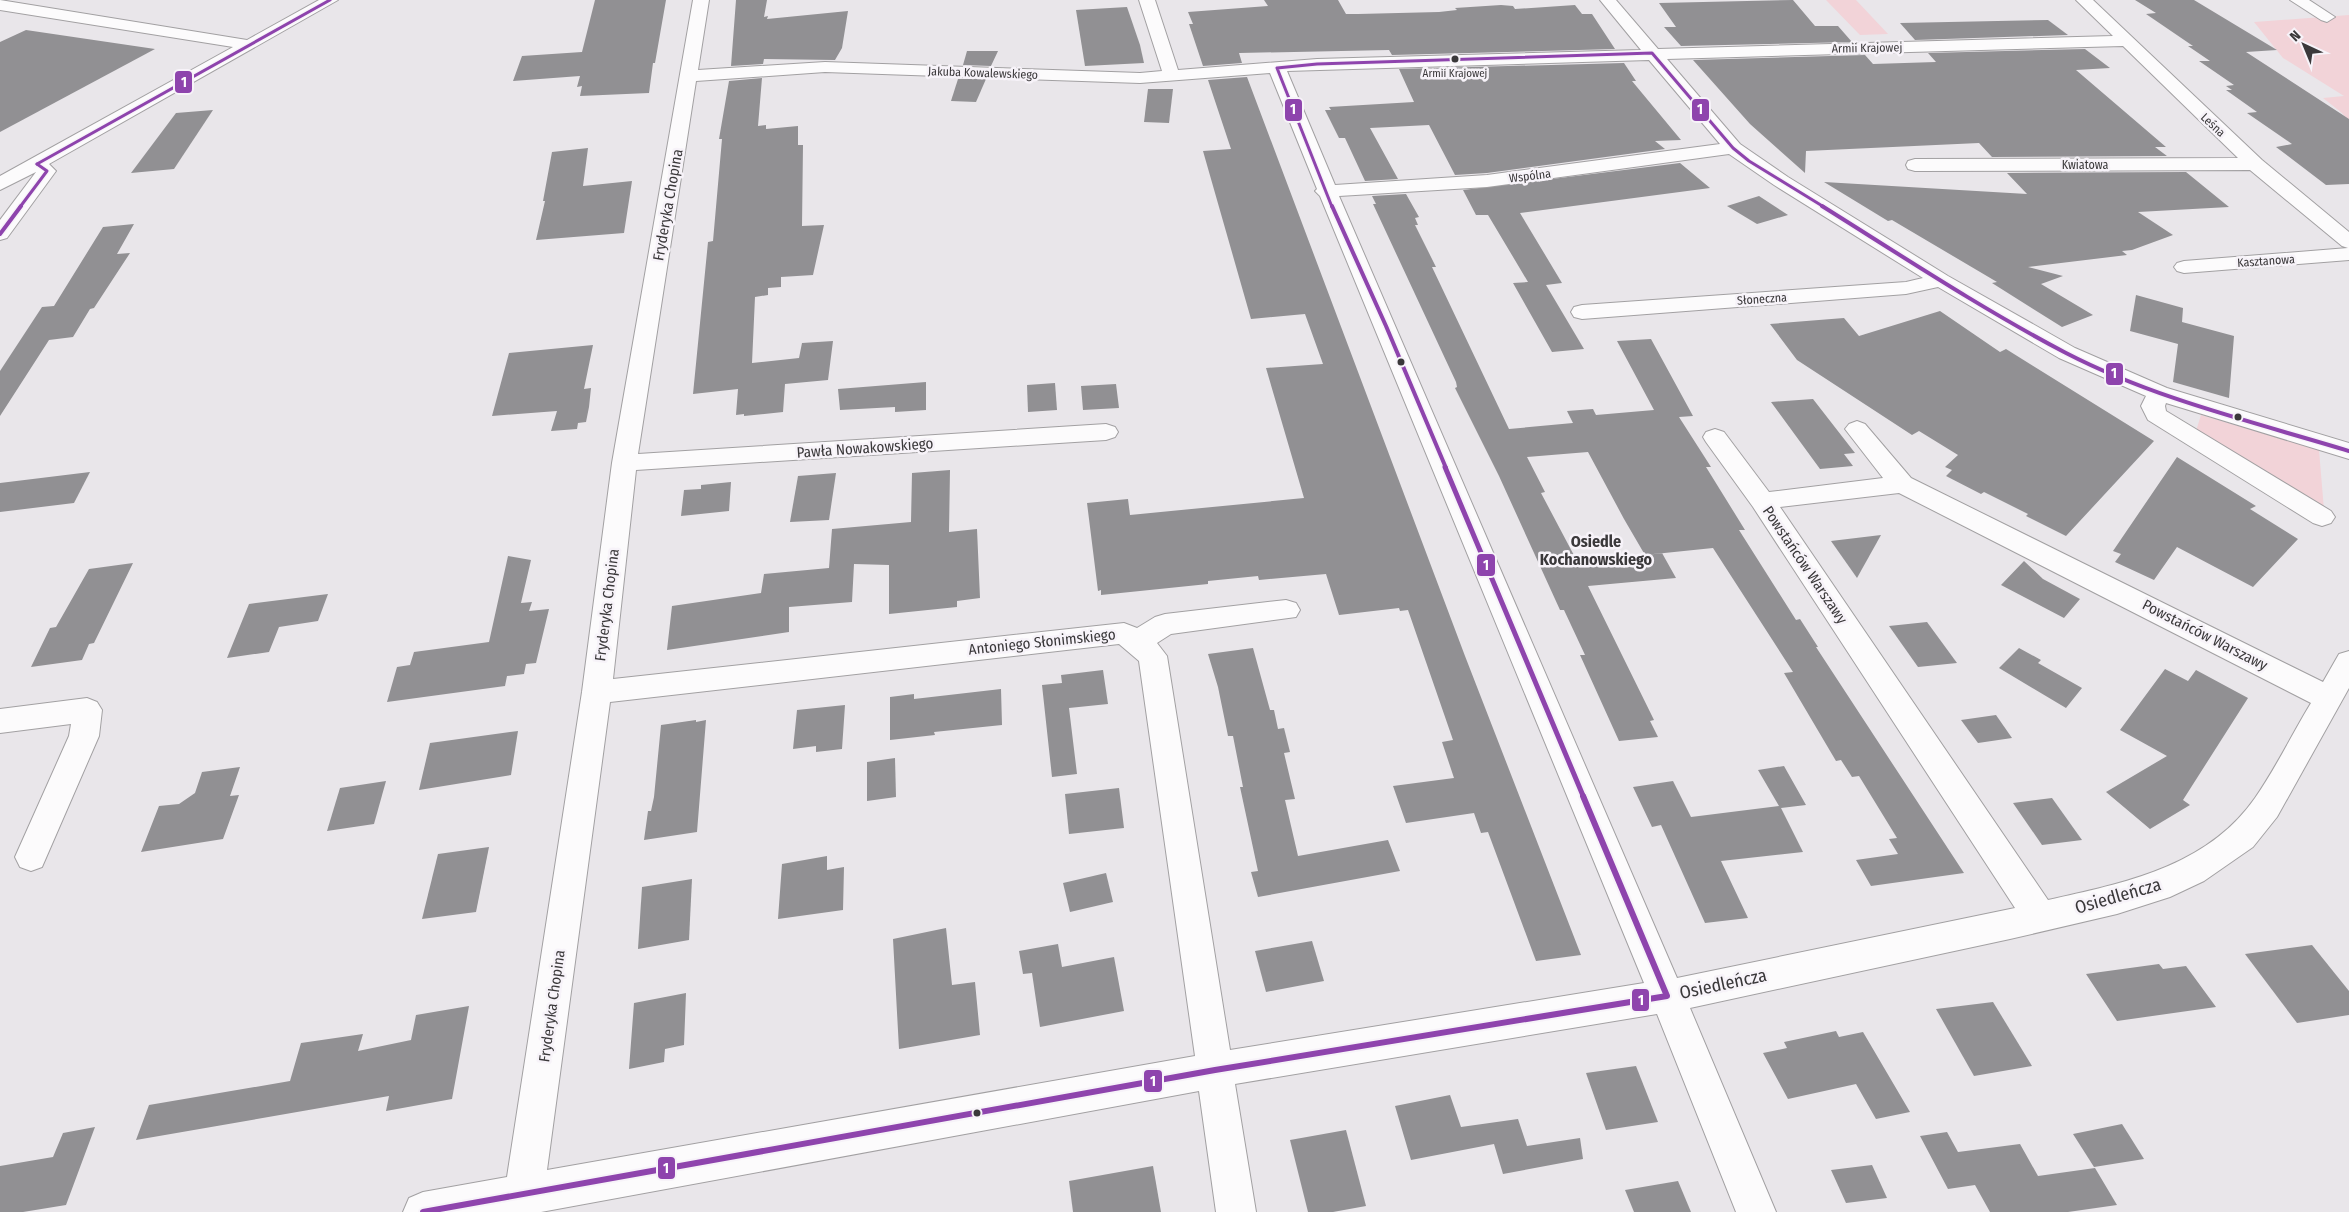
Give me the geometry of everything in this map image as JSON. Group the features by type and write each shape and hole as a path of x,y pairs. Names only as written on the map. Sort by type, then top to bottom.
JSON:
{"street":[{"path":"0,184 330,0"},
{"name":"Fryderyka Chopina","path":"524,1202 597,692 624,464 690,76 701,0"},
{"path":"1147,0 1172,76"},
{"path":"1608,0 1733,148 1781,181 1941,280 2068,353 2159,393 2349,451"},
{"name":"Leśna","path":"2084,0 2255,164 2349,242"},
{"path":"2298,0 2327,17"},
{"path":"0,5 248,45"},
{"name":"Armii Krajowej","path":"1277,68 1317,64 1652,53 2127,41"},
{"name":"Jakuba Kowalewskiego","path":"690,76 825,67 1140,78 1277,68"},
{"path":"1277,68 1326,190 1386,326 1668,996 1756,1212"},
{"name":"Wspólna","path":"1326,190 1487,181 1733,148"},
{"path":"0,234 47,171 36,164"},
{"name":"Kwiatowa","path":"1915,165 2255,164"},
{"name":"Kasztanowa","path":"2184,267 2349,254"},
{"name":"Słoneczna","path":"1582,312 1906,288 1941,280"},
{"path":"2159,393 2153,406 2156,415 2322,517"},
{"path":"1857,429 1902,484"},
{"name":"Pawła Nowakowskiego","path":"624,464 1106,432"},
{"path":"1714,437 1762,501"},
{"name":"Powstańców Warszawy","path":"2040,917 1762,501 1902,484 2328,698"},
{"path":"1136,643 1165,624 1286,610"},
{"name":"Antoniego Słonimskiego","path":"597,692 1124,633 1153,656 1236,1212"},
{"name":"Osiedleńcza","path":"423,1212 524,1202 1215,1070 1668,996 2117,899 2158,887 2211,860 2242,837 2266,808 2349,662"},
{"path":"0,722 86,710 84,736 31,857"}],"shaded area":[{"path":"1826,0 1856,0 1888,34 1860,35"},
{"path":"2349,15 2349,122 2342,113 2323,98 2344,96 2283,58 2254,22"},
{"path":"2201,415 2319,450 2324,510 2196,431"}],"building":[{"path":"595,0 666,0 649,93 580,96 582,86 577,87 580,76 513,81 522,56 582,52"},
{"path":"736,0 767,0 764,17 768,16 767,19 848,11 842,48 835,60 764,59 763,64 731,66"},
{"path":"1264,0 1338,0 1346,14 1439,12 1457,10 1455,8 1501,5 1513,6 1515,9 1575,5 1582,14 1592,14 1615,49 1392,55 1389,50 1239,53 1242,63 1203,66 1189,24 1193,24 1188,12 1268,6"},
{"path":"1793,0 1815,26 1838,26 1852,42 1681,46 1664,27 1676,27 1659,3"},
{"path":"2135,0 2194,0 2277,50 2246,52 2349,119 2349,184 2326,185 2276,147 2292,144 2247,113 2257,112 2226,90 2232,90 2226,86 2234,85 2199,61 2210,61 2188,46 2193,46 2146,14 2156,13"},
{"path":"1127,7 1144,63 1085,66 1076,10"},
{"path":"2048,20 2068,35 1915,40 1900,23"},
{"path":"26,30 155,49 0,132 0,42"},
{"path":"2085,49 2110,68 2076,70 2166,147 2155,147 2167,156 1992,157 1979,143 1806,151 1805,173 1750,124 1693,60 1865,55 1873,64 1936,62 1928,53"},
{"path":"967,51 998,51 991,66 963,65"},
{"path":"1624,63 1636,81 1632,81 1681,140 1655,141 1665,149 1487,173 1455,175 1429,125 1370,128 1398,179 1365,181 1345,138 1339,138 1325,110 1331,110 1329,107 1414,102 1399,69"},
{"path":"1247,77 1465,656 1581,955 1536,961 1488,832 1481,833 1474,813 1406,823 1393,786 1454,778 1442,742 1453,740 1408,610 1400,611 1399,608 1339,615 1326,574 1259,580 1258,576 1208,581 1208,584 1101,595 1101,590 1098,591 1087,503 1128,499 1130,515 1304,498 1266,368 1323,364 1305,314 1251,319 1203,151 1231,149 1208,80"},
{"path":"762,78 758,126 766,125 766,129 798,126 798,145 803,145 802,226 824,225 813,275 781,277 781,287 768,288 768,295 755,297 752,363 799,358 802,343 833,341 828,380 785,384 783,412 744,416 744,414 736,415 738,389 693,394 708,242 713,241 722,139 719,139 729,81"},
{"path":"958,79 986,79 976,102 951,101"},
{"path":"1148,89 1173,89 1169,123 1144,122"},
{"path":"213,110 174,169 131,173 176,113"},
{"path":"588,148 583,186 632,181 624,233 536,240 545,201 543,201 552,152"},
{"path":"1680,163 1710,188 1520,213 1562,283 1546,285 1584,349 1552,352 1513,283 1528,282 1488,215 1476,215 1463,190"},
{"path":"2186,172 2229,207 2138,212 2173,235 2132,250 2122,251 2127,255 2028,267 2063,276 2041,284 2093,315 2062,327 1992,283 1997,282 1892,220 1888,221 1824,182 2027,194 2007,173"},
{"path":"1406,194 1419,217 1415,218 1418,225 1415,225 1436,267 1432,267 1509,429 1573,423 1567,411 1593,409 1596,415 1654,410 1617,341 1651,339 1693,416 1679,417 1711,467 1706,467 1745,530 1739,530 1796,620 1800,619 1818,647 1816,647 1964,873 1871,886 1856,860 1898,854 1889,839 1897,838 1859,776 1852,777 1841,760 1836,761 1784,673 1793,672 1713,548 1662,553 1676,578 1588,586 1654,720 1650,721 1658,737 1619,741 1580,655 1585,655 1564,610 1560,610 1499,476 1455,388 1457,387 1456,382 1373,204 1376,204 1372,196","holes":["1588,452 1645,555 1577,561 1541,493 1545,492 1527,457"]},
{"path":"1759,196 1788,215 1757,224 1727,206"},
{"path":"134,224 117,254 130,253 94,308 90,309 73,337 49,340 0,416 0,371 42,307 54,306 103,227"},
{"path":"2136,295 2183,308 2182,322 2234,336 2229,398 2173,382 2178,344 2130,331"},
{"path":"1940,311 2000,352 2006,349 2154,441 2066,536 1984,492 1981,494 1946,476 1952,470 1945,467 1958,455 1919,431 1912,435 1797,360 1770,324 1844,318 1859,336"},
{"path":"593,345 584,389 591,388 589,407 586,422 578,423 577,429 551,431 557,411 492,416 509,353"},
{"path":"926,382 926,410 895,412 895,407 840,410 838,389"},
{"path":"1055,383 1057,410 1028,412 1027,385"},
{"path":"1116,384 1119,408 1083,410 1081,386"},
{"path":"1813,399 1855,453 1844,454 1853,466 1820,469 1771,402"},
{"path":"2177,457 2256,506 2250,509 2298,539 2253,587 2177,547 2154,580 2115,562 2121,554 2113,551"},
{"path":"950,470 949,532 977,529 980,598 957,601 957,607 889,614 889,565 854,564 852,602 789,607 789,632 667,650 672,606 761,593 764,574 829,568 832,529 911,522 912,473"},
{"path":"90,472 74,503 0,512 0,483"},
{"path":"836,473 829,520 790,522 798,476"},
{"path":"731,482 729,511 681,516 684,490 701,489 701,485"},
{"path":"1881,535 1857,578 1831,541"},
{"path":"508,556 531,560 521,603 532,602 529,611 549,609 536,663 526,664 524,674 507,676 505,686 387,702 397,667 410,665 414,652 489,642"},
{"path":"2024,561 2043,579 2080,599 2064,618 2001,585"},
{"path":"133,563 94,643 89,644 82,660 31,667 50,628 56,627 89,569"},
{"path":"328,594 318,621 279,627 269,652 227,658 249,604"},
{"path":"1927,622 1957,663 1918,667 1889,626"},
{"path":"1253,648 1270,710 1274,710 1278,729 1284,728 1290,752 1284,753 1295,799 1285,800 1298,856 1388,840 1400,871 1258,897 1251,872 1258,871 1240,787 1243,787 1233,736 1228,736 1218,687 1208,654"},
{"path":"2019,648 2041,660 2038,663 2082,688 2066,708 1999,668"},
{"path":"2165,669 2188,681 2196,670 2248,698 2183,800 2190,805 2150,829 2106,792 2167,756 2120,730"},
{"path":"1103,670 1108,704 1069,708 1077,774 1052,777 1042,685 1062,683 1061,675"},
{"path":"1001,689 1002,725 934,732 935,735 890,740 890,697 914,694 914,699"},
{"path":"845,705 842,749 816,752 816,746 793,749 797,710"},
{"path":"1996,715 2012,738 1978,743 1961,720"},
{"path":"696,720 696,722 706,720 697,832 644,840 648,811 651,811 654,797 661,725"},
{"path":"518,731 511,775 419,790 430,743"},
{"path":"895,758 896,797 867,801 867,762"},
{"path":"1784,766 1806,805 1781,808 1803,852 1721,861 1748,918 1705,923 1661,825 1652,827 1633,787 1673,781 1691,817 1779,806 1758,770"},
{"path":"240,767 230,796 239,795 223,839 141,852 159,806 179,804 195,793 202,772"},
{"path":"386,781 374,824 327,831 340,788"},
{"path":"1119,788 1124,828 1069,834 1065,794"},
{"path":"2052,798 2082,840 2042,845 2013,803"},
{"path":"489,847 476,912 422,919 438,854"},
{"path":"827,856 827,870 844,867 843,910 778,919 782,864"},
{"path":"1106,873 1113,902 1070,912 1063,883"},
{"path":"692,879 689,940 638,949 642,887"},
{"path":"946,928 952,985 975,982 980,1035 899,1049 893,939"},
{"path":"1312,941 1324,981 1266,992 1255,951"},
{"path":"1058,944 1062,967 1114,957 1124,1011 1040,1027 1032,973 1023,974 1019,951"},
{"path":"2312,945 2349,991 2349,1015 2297,1023 2245,954"},
{"path":"2159,964 2163,969 2186,966 2216,1007 2117,1021 2086,974"},
{"path":"686,993 684,1045 665,1049 664,1062 629,1069 634,1003"},
{"path":"1993,1002 2032,1066 1974,1076 1936,1009"},
{"path":"469,1006 452,1099 386,1111 389,1096 136,1140 149,1105 290,1081 301,1043 363,1034 358,1051 411,1040 416,1015"},
{"path":"1836,1031 1839,1037 1863,1032 1910,1112 1876,1119 1856,1084 1788,1099 1763,1053 1787,1048 1784,1042"},
{"path":"1636,1066 1658,1122 1606,1130 1586,1073"},
{"path":"1450,1095 1461,1127 1518,1119 1527,1146 1580,1138 1583,1159 1503,1174 1494,1144 1411,1160 1395,1106"},
{"path":"2122,1124 2144,1159 2094,1167 2073,1134"},
{"path":"95,1127 66,1205 23,1212 0,1212 0,1166 53,1157 63,1133"},
{"path":"1346,1130 1366,1206 1333,1212 1308,1212 1290,1140"},
{"path":"1947,1132 1958,1152 2020,1144 2038,1176 2095,1168 2117,1205 2068,1212 1990,1212 1975,1185 1948,1189 1920,1136"},
{"path":"1872,1165 1887,1198 1846,1203 1831,1170"},
{"path":"1153,1166 1161,1212 1073,1212 1069,1181"},
{"path":"1678,1181 1691,1212 1634,1212 1625,1190"}],"transit line":[{"name":"1","path":"37,164 330,0"},
{"name":"1","path":"423,1212 1215,1070 1667,996 1386,326 1325,191 1277,68 1317,64 1652,53 1733,148 1749,161 1941,280 2067,353 2159,393 2349,451"},
{"name":"1","path":"0,234 47,171 37,164"}],"place":[{"name":"Armii Krajowej","path":"1455,59"}],"district":[{"name":"Osiedle Kochanowskiego","path":"1596,550"}]}
